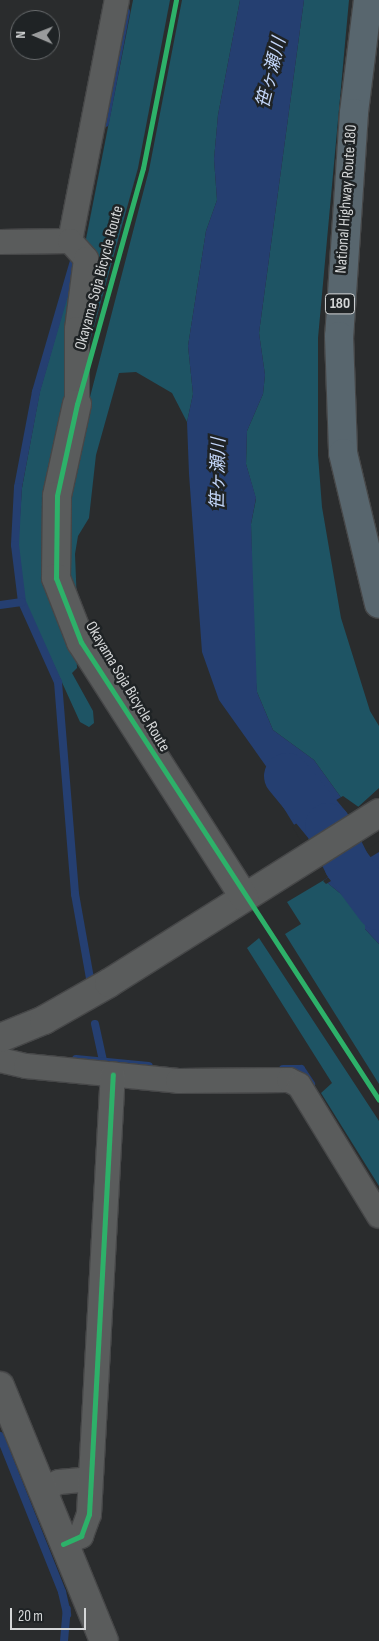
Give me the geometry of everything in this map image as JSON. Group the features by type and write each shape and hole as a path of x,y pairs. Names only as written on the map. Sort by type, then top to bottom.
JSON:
{"highway":[{"name":"National Highway Route 180","path":"368,0 354,113 339,336 343,453 379,604"}],"main road":[{"name":"Okayama Soja Bicycle Route","path":"76,404 57,496 56,578 81,642 246,896"},
{"path":"0,1038 44,1020 109,983 379,813"},
{"path":"0,1386 63,1544 97,1638"}],"street":[{"path":"76,404 76,248 117,0"},
{"path":"0,242 76,248"},
{"path":"0,1060 107,1075 178,1081 289,1080 299,1085 379,1216"},
{"path":"63,1544 81,1536 88,1514 107,1075"},
{"path":"42,1490 79,1480"}],"shaded area":[{"path":"133,0 170,0 138,168 82,370 85,244"},
{"path":"182,0 240,0 218,115 214,159 217,200 206,231 188,346 193,394 187,422 172,393 136,372 119,373 96,455 89,518 78,536 75,554 77,604 63,579 64,497 149,170"},
{"path":"304,0 349,0 318,338 318,455 322,507 341,618 370,711 379,726 379,788 358,807 345,803 314,760 273,730 257,692 254,663 251,524 256,499 246,464 247,431 263,394 265,375 259,333"},
{"path":"73,276 78,297 54,493 76,645 77,668 72,673 93,711 94,723 89,727 80,722 25,601 18,545 22,488 40,391"},
{"path":"324,880 347,899 365,907 365,929 379,944 379,1084 285,934 301,924 287,902"},
{"path":"259,938 379,1121 379,1186 321,1093 332,1083 247,948"}],"water":[{"path":"240,0 304,0 259,333 265,375 263,394 247,431 246,464 256,498 251,524 257,692 273,730 314,760 345,803 304,841 280,802 268,769 219,700 202,652 189,474 187,422 193,394 188,346 206,231 217,200 214,159 218,115"},
{"path":"379,843 379,944 365,929 365,907 347,899 324,880"}],"pier":[{"path":"343,796 360,808 302,843 292,826"},
{"path":"379,841 379,852 326,884 323,881"}],"waterway":[{"path":"105,123 126,12"},
{"path":"76,254 36,392 18,487 15,545 22,602 58,682 75,894 90,978"},
{"path":"0,605 22,602"},
{"name":"笹ヶ瀬川","path":"287,776 328,826 347,864 379,907"},
{"path":"95,1024 105,1070"},
{"path":"76,1059 149,1066"},
{"path":"283,1069 301,1069 311,1084"},
{"path":"0,1436 62,1592 67,1614"},
{"path":"64,1641 67,1609"}],"cycle path":[{"path":"176,0 143,168 77,404 57,496 56,578 81,642 379,1100"},
{"path":"63,1544 81,1536 89,1514 113,1075"}]}
